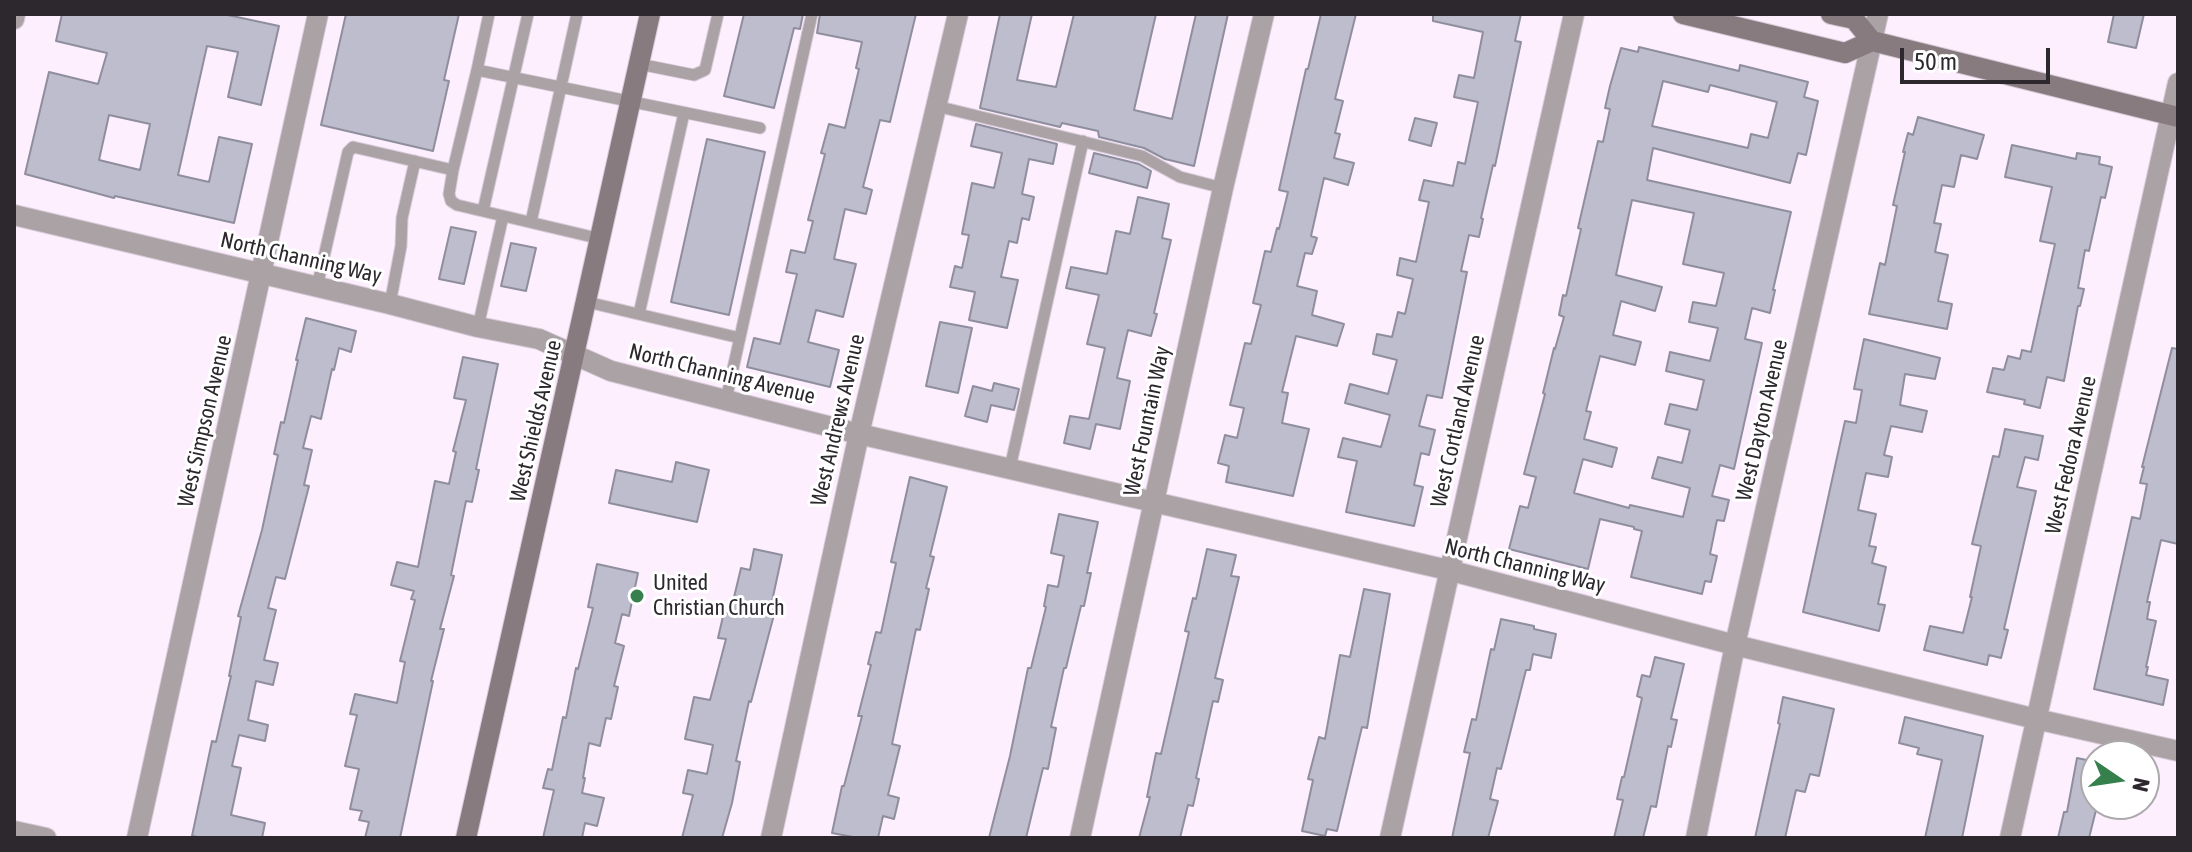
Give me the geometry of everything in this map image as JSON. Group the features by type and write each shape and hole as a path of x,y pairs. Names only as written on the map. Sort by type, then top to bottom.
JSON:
{"main road":[{"name":"West Shields Avenue","path":"466,838 650,14"},
{"path":"1683,14 1845,53 1872,41"},
{"path":"1831,14 1854,19 1872,41 2175,116"}],"street":[{"name":"West Simpson Avenue","path":"137,838 318,14"},
{"name":"West Andrews Avenue","path":"771,838 859,434 958,14"},
{"name":"West Fountain Way","path":"1080,838 1264,14"},
{"name":"West Cortland Avenue","path":"1390,838 1574,14"},
{"name":"West Dayton Avenue","path":"1696,838 1735,645 1878,14"},
{"name":"West Fedora Avenue","path":"2010,838 2175,116 2178,83"},
{"name":"North Channing Way","path":"14,215 539,339 576,355"},
{"name":"North Channing Avenue","path":"576,355 611,371 859,434"},
{"name":"North Channing Way","path":"859,434 1448,570 1735,645 2178,751"},
{"path":"14,831 46,838"}],"lane":[{"path":"489,14 453,170 449,194 451,201 457,205 601,239"},
{"path":"483,211 528,14"},
{"path":"531,222 577,14"},
{"path":"639,64 694,75 705,70 718,14"},
{"path":"726,400 812,14"},
{"path":"477,70 760,128"},
{"path":"936,106 1142,156 1180,177 1223,188"},
{"path":"639,314 684,113"},
{"path":"1010,468 1083,141"},
{"path":"317,287 348,152 353,147 453,170"},
{"path":"390,304 401,246 402,218 415,161"},
{"path":"478,327 503,216"},
{"path":"587,302 740,338"}],"building":[{"path":"62,14 223,14 279,26 261,105 228,97 238,52 207,46 178,175 209,182 219,137 252,144 234,223 114,198 25,174 49,72 98,84 107,53 56,41","holes":["109,115 150,124 140,170 99,160"]},
{"path":"346,14 459,14 444,80 449,81 433,151 321,125"},
{"path":"744,14 803,14 800,29 794,28 774,108 724,96"},
{"path":"820,14 916,14 890,122 880,120 863,187 872,190 866,214 845,209 834,259 856,264 843,317 816,310 808,342 839,350 830,387 747,367 754,338 780,344 797,274 786,272 791,250 805,253 813,221 808,220 825,154 821,153 829,124 845,128 859,69 856,68 862,42 817,33"},
{"path":"1000,14 1032,14 1017,80 1056,87 1074,14 1156,14 1134,110 1172,119 1196,14 1228,14 1194,166 1165,159 1144,148 1099,137 1098,131 1062,123 1060,127 980,108"},
{"path":"1321,14 1356,14 1335,99 1343,101 1335,133 1340,134 1334,158 1354,163 1348,185 1324,178 1311,236 1317,238 1312,254 1305,253 1297,286 1317,291 1312,315 1344,324 1337,346 1296,336 1282,392 1288,393 1282,423 1309,429 1293,496 1226,482 1229,466 1218,463 1225,435 1237,438 1244,408 1230,405 1245,343 1251,344 1261,305 1253,303 1265,251 1271,252 1288,192 1279,190"},
{"path":"1433,14 1521,14 1515,41 1521,42 1479,237 1469,235 1461,271 1467,272 1442,398 1427,395 1419,426 1435,430 1429,455 1421,453 1414,485 1423,487 1414,526 1346,512 1357,461 1338,457 1343,438 1381,447 1390,415 1345,403 1350,384 1388,394 1397,360 1373,354 1377,334 1392,337 1398,312 1405,314 1413,279 1397,275 1400,258 1416,262 1429,202 1419,200 1424,180 1453,186 1458,162 1465,164 1478,102 1454,97 1459,75 1474,78 1483,32 1433,21"},
{"path":"2114,14 2144,14 2136,48 2108,42"},
{"path":"1639,47 1739,71 1740,65 1808,82 1804,97 1818,101 1806,155 1798,153 1790,183 1653,148 1647,180 1791,212 1770,313 1752,308 1745,339 1762,343 1734,469 1720,465 1712,496 1729,500 1724,521 1717,520 1710,554 1717,556 1711,582 1705,581 1702,594 1631,577 1642,531 1600,519 1588,569 1509,549 1520,506 1528,508 1536,477 1524,474 1564,317 1559,315 1563,295 1566,296 1598,141 1603,142 1610,109 1605,108 1610,86 1621,48 1638,52","holes":["1663,81 1708,92 1710,85 1777,102 1768,138 1751,134 1748,148 1652,126","1632,200 1694,213 1683,264 1724,273 1716,306 1693,302 1689,322 1718,328 1710,361 1670,352 1666,371 1704,380 1697,410 1670,404 1665,424 1690,430 1682,463 1658,457 1652,478 1690,488 1683,517 1630,505 1629,508 1574,493 1583,459 1612,467 1617,448 1584,439 1591,412 1586,411 1600,356 1635,365 1641,342 1613,335 1621,301 1655,311 1662,287 1616,275"]},
{"path":"1918,117 1984,135 1977,159 1961,155 1954,187 1942,185 1934,223 1941,224 1935,252 1948,255 1938,301 1952,304 1947,329 1869,314 1880,263 1885,265 1897,206 1893,205 1903,152 1908,133 1913,135"},
{"path":"1415,118 1437,123 1431,146 1409,140"},
{"path":"976,124 1057,144 1053,164 1029,159 1022,194 1034,197 1029,220 1022,218 1017,243 1009,241 1001,277 1018,280 1007,328 969,320 975,292 950,287 955,266 962,268 969,235 962,234 972,183 994,188 1002,153 971,146"},
{"path":"707,139 765,152 729,315 671,302"},
{"path":"2012,145 2076,159 2077,153 2100,157 2099,164 2112,167 2105,198 2101,197 2089,251 2085,250 2078,288 2084,289 2064,381 2047,377 2040,408 2024,404 2025,400 1987,392 1993,368 2004,370 2008,356 2020,359 2022,350 2031,352 2055,244 2040,241 2052,187 2005,177"},
{"path":"1094,153 1139,164 1151,171 1147,188 1089,173"},
{"path":"1138,197 1169,204 1162,238 1171,240 1151,336 1128,330 1117,378 1130,381 1120,429 1096,424 1090,449 1064,443 1070,416 1089,419 1105,348 1087,344 1099,295 1066,288 1071,267 1107,274 1116,231 1130,234"},
{"path":"451,227 476,232 464,284 439,279"},
{"path":"511,243 536,248 526,291 501,286"},
{"path":"306,318 356,331 351,352 339,348 321,419 311,416 303,448 312,450 304,485 309,486 285,579 276,577 268,608 276,610 264,660 278,663 273,685 256,681 248,720 268,725 265,741 239,735 232,766 241,768 231,815 265,823 262,838 192,836 212,741 216,742 231,676 241,617 238,616 262,530 278,455 274,454 281,422 284,423"},
{"path":"940,322 972,328 958,393 926,386"},
{"path":"1864,339 1940,358 1935,379 1905,374 1900,405 1927,411 1922,432 1891,426 1884,455 1892,457 1888,477 1866,473 1858,510 1876,514 1869,546 1876,547 1872,563 1886,567 1878,604 1885,605 1879,631 1803,612 1845,421 1856,423 1862,390 1854,389"},
{"path":"2172,348 2178,349 2178,544 2161,540 2147,602 2150,602 2147,619 2156,621 2146,675 2168,680 2163,705 2094,689 2132,517 2140,519 2147,484 2140,483 2142,467"},
{"path":"463,357 498,364 476,469 479,470 472,502 466,501 451,575 454,576 440,629 444,629 400,838 365,838 369,822 359,820 362,811 350,809 359,769 345,766 357,715 350,714 355,694 397,703 405,662 400,661 415,600 411,599 414,591 391,585 397,562 418,567 435,481 449,484 456,452 453,451 466,400 454,398"},
{"path":"994,383 1019,389 1014,410 991,405 987,422 965,416 973,386 992,391"},
{"path":"2005,429 2043,436 2038,460 2025,457 2017,487 2036,491 2004,629 2008,630 2001,658 1989,655 1987,665 1924,650 1930,626 1963,633 1981,546 1972,544 1993,456 1999,457"},
{"path":"676,462 709,470 697,522 609,503 616,470 672,482"},
{"path":"910,477 947,487 930,556 934,557 926,588 929,589 920,630 916,629 892,744 900,746 888,795 899,798 894,819 883,816 878,838 858,838 832,833 862,716 858,716 871,665 868,664 876,632 881,633 896,563 891,562"},
{"path":"1059,514 1098,522 1087,573 1091,573 1084,606 1081,606 1064,668 1051,727 1056,728 1048,769 1043,768 1026,838 989,838 1028,668 1031,668 1046,607 1048,585 1058,587 1064,556 1051,553"},
{"path":"754,549 782,555 771,606 776,607 749,701 736,761 740,762 732,803 722,838 682,838 693,795 683,793 688,770 707,774 713,745 685,739 694,697 710,700 726,639 718,638 724,612 730,614 741,568 750,570"},
{"path":"1207,549 1236,555 1231,576 1239,577 1215,678 1223,680 1218,702 1213,701 1193,806 1188,805 1180,838 1139,838 1150,797 1147,797 1156,753 1161,754 1189,632 1185,631"},
{"path":"597,564 638,573 629,616 622,614 615,643 624,646 614,686 618,687 611,719 606,718 600,746 589,743 583,778 582,793 604,798 597,826 585,823 582,838 543,838 554,790 543,788 548,769 552,770 593,608 588,607"},
{"path":"1364,589 1390,594 1367,728 1362,727 1337,831 1327,829 1325,836 1302,831 1313,780 1308,779 1319,737 1325,739 1340,655 1350,657"},
{"path":"1501,619 1556,634 1551,658 1533,654 1530,670 1526,670 1501,769 1497,768 1490,799 1498,801 1488,838 1452,838 1470,753 1464,752 1472,719 1476,720 1491,649 1494,650"},
{"path":"1655,657 1684,664 1671,719 1677,720 1671,747 1668,746 1656,807 1651,806 1643,838 1614,838 1623,800 1617,799 1642,698 1637,696 1642,675 1650,677"},
{"path":"1783,697 1834,709 1819,776 1810,774 1805,792 1796,790 1785,838 1755,838 1780,724"},
{"path":"1905,717 1983,736 1962,838 1925,838 1942,760 1917,754 1919,748 1899,743"},
{"path":"2077,758 2080,759 2080,820 2094,820 2089,838 2058,838 2064,812 2067,812"}],"place":[{"name":"United Christian Church","path":"637,596"}]}
